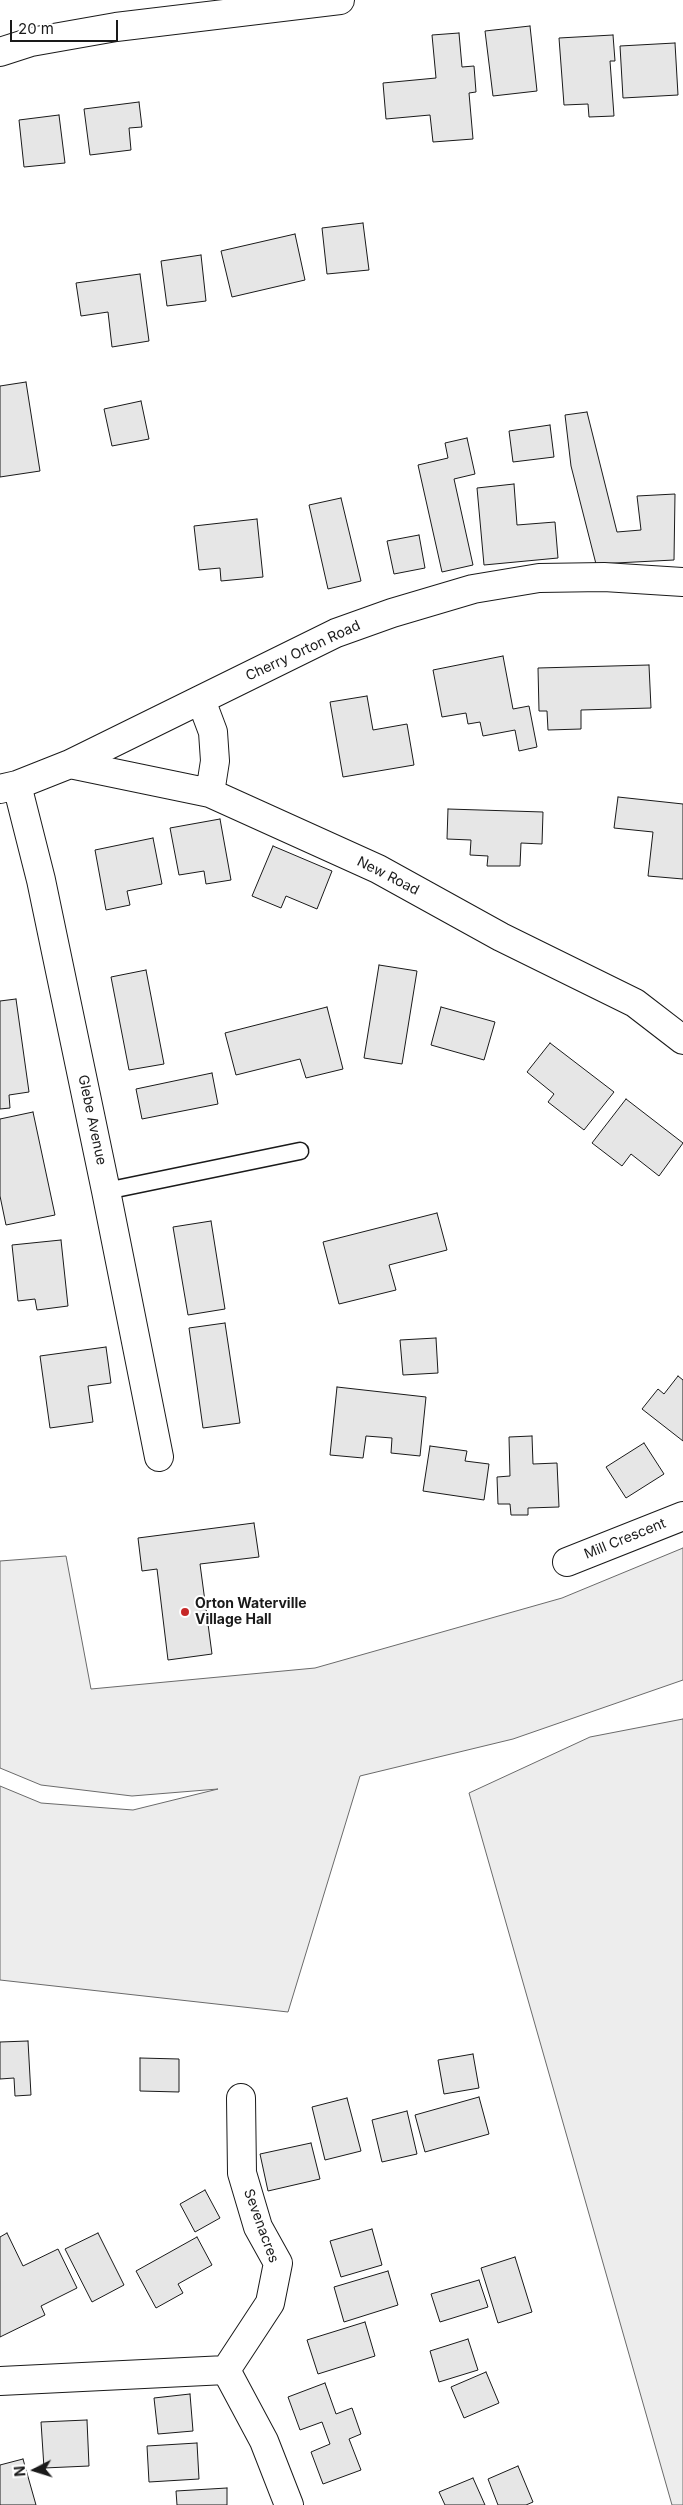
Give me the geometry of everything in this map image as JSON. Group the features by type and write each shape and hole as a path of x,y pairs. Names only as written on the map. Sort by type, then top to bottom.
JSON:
{"street":[{"path":"0,52 31,42 257,6 340,0"},
{"name":"Cherry Orton Road","path":"8,787 70,764 336,633 392,613 474,589 539,578 604,576 683,582"},
{"path":"201,700 213,732 215,761 210,793"},
{"name":"New Road","path":"70,764 210,793 378,869 502,936 635,1003 683,1040"},
{"name":"Glebe Avenue","path":"8,787 41,880 159,1457"},
{"name":"Mill Crescent","path":"567,1562 683,1516"},
{"name":"Sevenacres","path":"226,2370 270,2303 278,2263 258,2227 242,2173 241,2098"},
{"path":"0,2381 226,2370 264,2441 289,2505"}],"lane":[{"path":"106,1191 300,1151"}],"shaded area":[{"path":"683,1548 683,1680 513,1739 360,1776 288,2012 0,1980 0,1786 41,1803 133,1810 218,1789 132,1796 41,1785 0,1768 0,1561 66,1556 91,1689 315,1668 562,1598"},
{"path":"683,1719 683,2505 672,2505 469,1793 590,1737"}],"building":[{"path":"530,26 537,91 493,96 485,31"},
{"path":"459,33 462,67 474,66 476,92 469,93 473,139 433,142 430,115 386,119 383,83 436,78 432,35"},
{"path":"613,35 615,61 610,61 614,116 589,117 588,104 564,105 559,38"},
{"path":"675,43 678,95 623,98 620,46"},
{"path":"139,102 142,127 129,128 131,150 90,155 84,109"},
{"path":"59,115 65,163 24,167 19,120"},
{"path":"363,223 369,270 327,274 322,228"},
{"path":"295,234 305,280 232,297 221,251"},
{"path":"201,255 206,301 167,306 161,261"},
{"path":"140,274 149,341 112,347 108,312 81,316 76,283"},
{"path":"26,382 40,471 0,477 0,386"},
{"path":"141,401 149,439 112,446 104,409"},
{"path":"587,412 617,532 641,530 637,496 675,494 674,560 596,564 571,466 565,415"},
{"path":"550,425 554,457 513,462 509,431"},
{"path":"467,438 475,474 454,479 473,565 442,572 418,465 448,458 445,443"},
{"path":"514,484 517,525 555,522 558,558 484,565 477,488"},
{"path":"341,498 361,581 328,589 309,505"},
{"path":"257,519 263,577 221,581 220,568 199,570 194,526"},
{"path":"419,535 425,568 394,574 387,541"},
{"path":"503,656 513,709 529,706 537,747 519,751 515,730 483,736 480,722 468,724 466,713 442,717 433,670"},
{"path":"649,665 651,708 581,710 581,729 548,730 547,711 539,711 538,668"},
{"path":"367,696 373,730 407,724 414,765 343,777 330,702"},
{"path":"618,797 683,804 683,879 648,876 653,832 614,828"},
{"path":"448,809 543,812 542,844 521,843 520,866 487,866 488,856 470,855 471,840 447,839"},
{"path":"220,819 231,880 206,884 204,871 179,875 170,828"},
{"path":"153,838 162,884 127,891 130,905 106,910 95,850"},
{"path":"273,846 332,871 317,909 286,896 281,908 252,896"},
{"path":"379,965 417,971 402,1064 364,1058"},
{"path":"146,970 164,1064 129,1070 111,977"},
{"path":"16,999 29,1092 9,1095 10,1108 0,1109 0,1001"},
{"path":"327,1007 343,1069 306,1078 300,1059 236,1075 225,1033"},
{"path":"441,1007 495,1022 484,1060 431,1045"},
{"path":"550,1043 614,1092 584,1130 548,1102 554,1094 527,1072"},
{"path":"212,1073 218,1104 142,1119 136,1089"},
{"path":"626,1099 683,1143 659,1176 631,1154 622,1166 592,1143"},
{"path":"33,1112 55,1215 6,1225 0,1196 0,1119"},
{"path":"437,1213 447,1250 389,1265 396,1290 339,1304 323,1242"},
{"path":"211,1221 225,1309 188,1315 173,1227"},
{"path":"61,1240 68,1306 37,1310 35,1299 18,1301 12,1245"},
{"path":"225,1323 240,1423 203,1428 189,1328"},
{"path":"436,1338 438,1373 403,1375 400,1340"},
{"path":"106,1347 111,1383 88,1386 93,1422 50,1428 40,1356"},
{"path":"678,1376 683,1380 683,1441 642,1409 658,1389 664,1394"},
{"path":"337,1387 426,1397 420,1456 391,1453 392,1438 366,1436 363,1458 330,1455"},
{"path":"532,1436 533,1464 557,1463 559,1507 528,1508 528,1515 511,1515 510,1504 498,1504 497,1477 510,1476 509,1437"},
{"path":"644,1443 664,1474 626,1498 606,1467"},
{"path":"430,1446 467,1451 465,1461 489,1464 484,1500 423,1491"},
{"name":"Orton Waterville Village Hall","path":"254,1523 259,1557 200,1564 212,1654 168,1660 157,1569 142,1571 138,1538"},
{"path":"28,2041 31,2095 15,2096 14,2078 0,2079 0,2042"},
{"path":"473,2054 479,2088 444,2094 438,2060"},
{"path":"140,2058 179,2059 179,2092 140,2091"},
{"path":"479,2097 489,2134 425,2152 415,2115"},
{"path":"347,2098 361,2151 325,2160 312,2107"},
{"path":"407,2111 417,2154 382,2162 372,2120"},
{"path":"311,2143 320,2179 268,2191 260,2154"},
{"path":"205,2190 220,2218 195,2232 180,2204"},
{"path":"372,2229 382,2265 341,2277 330,2241"},
{"path":"7,2233 23,2266 58,2249 77,2288 41,2306 45,2315 0,2337 0,2237"},
{"path":"98,2233 124,2285 92,2302 65,2249"},
{"path":"197,2237 212,2265 178,2284 183,2293 156,2308 136,2271"},
{"path":"515,2257 532,2312 498,2323 481,2268"},
{"path":"388,2271 398,2305 344,2322 334,2287"},
{"path":"479,2280 488,2307 440,2322 431,2294"},
{"path":"365,2322 375,2356 318,2374 307,2340"},
{"path":"468,2339 478,2370 439,2382 430,2351"},
{"path":"486,2372 499,2403 464,2418 451,2387"},
{"path":"325,2383 336,2414 352,2408 361,2434 349,2439 361,2470 323,2484 311,2452 330,2444 322,2422 300,2430 288,2397"},
{"path":"190,2394 193,2431 158,2434 154,2398"},
{"path":"87,2420 89,2466 44,2468 41,2422"},
{"path":"197,2443 199,2479 149,2482 147,2446"},
{"path":"23,2459 36,2505 0,2505 0,2465"},
{"path":"518,2466 533,2502 526,2505 498,2505 488,2479"},
{"path":"473,2478 485,2505 445,2505 439,2492"},
{"path":"227,2488 227,2505 177,2505 176,2491"}],"place":[{"name":"Orton Waterville Village Hall","path":"185,1612"}]}
